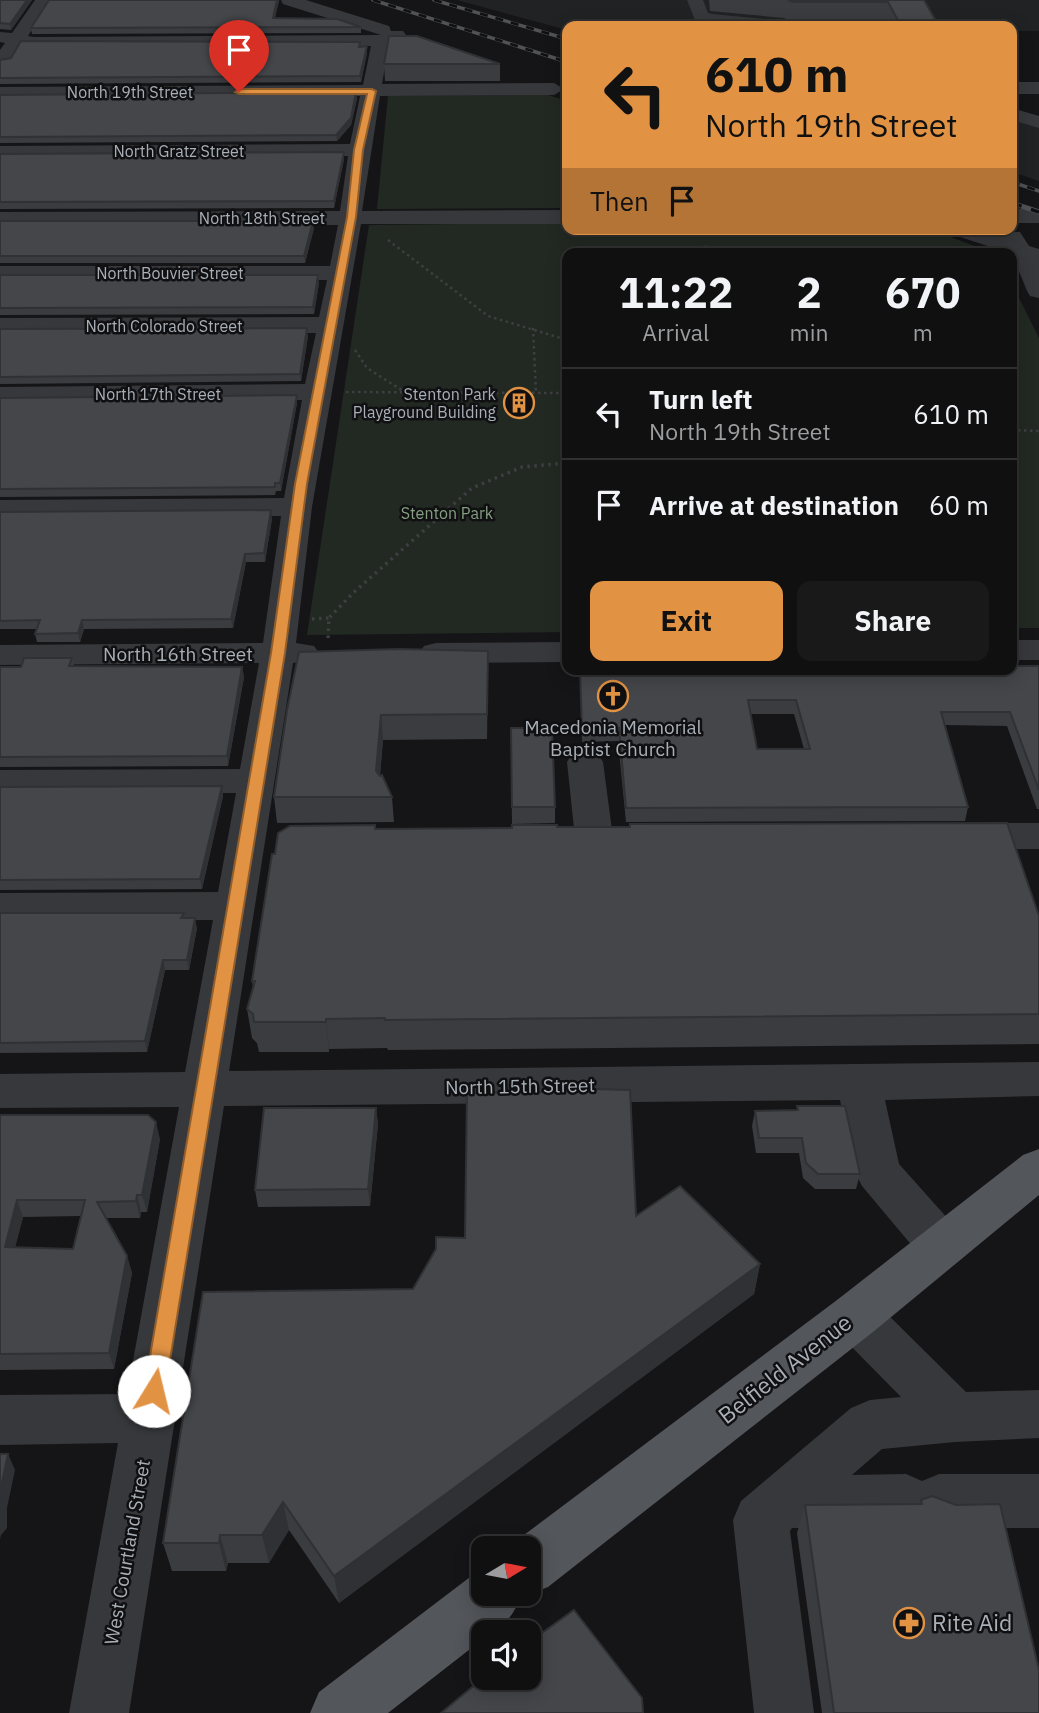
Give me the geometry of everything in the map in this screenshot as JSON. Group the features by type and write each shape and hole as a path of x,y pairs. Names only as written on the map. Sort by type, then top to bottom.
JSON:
{"main road":[{"name":"Belfield Avenue","path":"541,1557 855,1316 1039,1168"},
{"path":"340,1713 478,1606"}],"street":[{"path":"0,64 9,38 43,0"},
{"path":"289,0 396,39"},
{"path":"695,0 701,16 730,21"},
{"path":"9,38 34,42 396,39"},
{"name":"West Courtland Street","path":"99,1713 278,653 297,508 351,217 359,150 372,91 396,39"},
{"path":"501,71 560,92"},
{"path":"1017,88 1039,88"},
{"name":"North 19th Street","path":"0,93 560,92"},
{"path":"1017,115 1039,122"},
{"name":"North Gratz Street","path":"0,152 359,150"},
{"path":"1017,216 1039,216"},
{"name":"North 18th Street","path":"0,219 562,217"},
{"path":"976,235 1013,248"},
{"path":"1013,235 1030,254 1024,263 1039,291"},
{"name":"North Bouvier Street","path":"0,273 341,273"},
{"name":"North Colorado Street","path":"0,326 329,325"},
{"name":"North 17th Street","path":"0,395 317,393"},
{"path":"0,509 297,508"},
{"path":"1017,650 1039,650"},
{"path":"408,653 562,652"},
{"name":"North 16th Street","path":"0,655 328,653"},
{"path":"585,762 594,838"},
{"path":"0,782 256,780"},
{"path":"928,836 1039,836"},
{"path":"246,840 288,839"},
{"path":"0,907 236,905"},
{"name":"North 15th Street","path":"0,1091 1039,1079"},
{"path":"859,1083 878,1172 941,1245"},
{"path":"855,1316 954,1417"},
{"path":"783,1713 761,1520 870,1425 954,1417 1037,1420"},
{"path":"0,1420 150,1418"},
{"path":"781,1502 1039,1501"}],"path":[{"path":"384,217 383,235 477,310 488,316 562,338"},
{"path":"329,325 352,345 367,368 393,387 407,392"},
{"path":"533,328 536,393"},
{"path":"317,393 562,393"},
{"path":"1017,430 1039,431"},
{"path":"328,653 329,618 353,593 472,488 522,467 562,463"}],"shaded area":[{"path":"457,0 1039,0 1039,31 1017,31 1017,21 562,21 562,29"},
{"path":"1017,118 1039,125 1039,181 1017,174"}],"green space":[{"path":"548,95 562,99 562,208 377,209 388,96"},
{"name":"Stenton Park","path":"562,223 562,235 945,235 980,248 562,248 562,632 307,635 369,225"},
{"path":"1017,294 1039,338 1039,628 1017,628"}],"building":[{"path":"0,0 27,0 10,24 0,23"},
{"path":"49,0 277,0 273,18 337,19 361,27 31,28"},
{"path":"788,0 924,0 936,21 898,21 888,2"},
{"path":"389,36 417,36 500,64 384,64"},
{"path":"21,41 360,42 359,47 367,46 360,76 0,78 0,60 11,58"},
{"path":"356,92 351,118 336,135 0,137 0,95"},
{"path":"344,152 334,201 0,202 0,154"},
{"path":"0,221 313,221 304,256 0,256"},
{"path":"0,275 318,275 313,307 0,308"},
{"path":"307,328 300,374 0,377 0,329"},
{"path":"297,395 280,483 275,483 275,487 0,489 0,398"},
{"path":"271,510 264,553 245,554 231,619 82,620 78,633 35,634 40,620 0,621 0,512"},
{"path":"398,649 488,651 487,714 381,715 376,771 382,775 392,797 274,797 299,652"},
{"path":"24,658 72,658 69,666 242,667 227,756 0,757 0,667 21,667"},
{"path":"1017,666 1039,666 1039,790 1010,712 941,712 968,807 626,808 619,728 582,728 580,675 1017,675","holes":["748,700 796,700 810,749 757,749"]},
{"path":"511,728 552,728 555,807 512,807"},
{"path":"222,786 200,879 0,880 0,787"},
{"path":"1007,823 1039,916 1039,1014 385,1018 326,1019 326,1022 254,1022 253,1014 247,1009 255,981 252,981 272,854 275,854 278,833 290,826 375,825 375,829 512,828 512,825 630,827 630,824"},
{"path":"0,913 184,913 181,918 195,918 187,960 163,960 145,1041 0,1043"},
{"path":"553,1088 630,1090 636,1216 680,1186 760,1264 334,1576 283,1502 262,1535 220,1535 219,1543 163,1543 203,1292 413,1289 436,1249 436,1237 465,1238 467,1093 544,1092"},
{"path":"797,1106 845,1106 860,1174 818,1174 806,1163 802,1138 759,1138 755,1111 798,1110"},
{"path":"264,1108 376,1108 368,1189 255,1190"},
{"path":"0,1115 148,1115 156,1122 142,1195 137,1195 136,1201 97,1202 127,1256 109,1353 0,1354","holes":["17,1200 85,1200 73,1249 5,1247"]},
{"path":"0,1454 8,1454 0,1492"},
{"name":"Rite Aid","path":"932,1496 956,1505 1000,1504 1039,1670 1039,1713 834,1713 805,1505 922,1504 921,1500"},
{"path":"574,1610 642,1698 643,1713 441,1713 471,1688 541,1690 541,1634"}],"railway":[{"path":"373,0 562,60"},
{"path":"434,0 562,38"},
{"path":"1017,184 1039,191"},
{"path":"1017,205 1039,212"}],"place":[{"name":"Stenton Park Playground Building","path":"519,403"},
{"name":"Macedonia Memorial Baptist Church","path":"613,696"},
{"name":"Rite Aid","path":"909,1623"}],"route":[{"path":"154,1391 278,653 301,484 351,217 359,150 372,91 239,92"}]}
